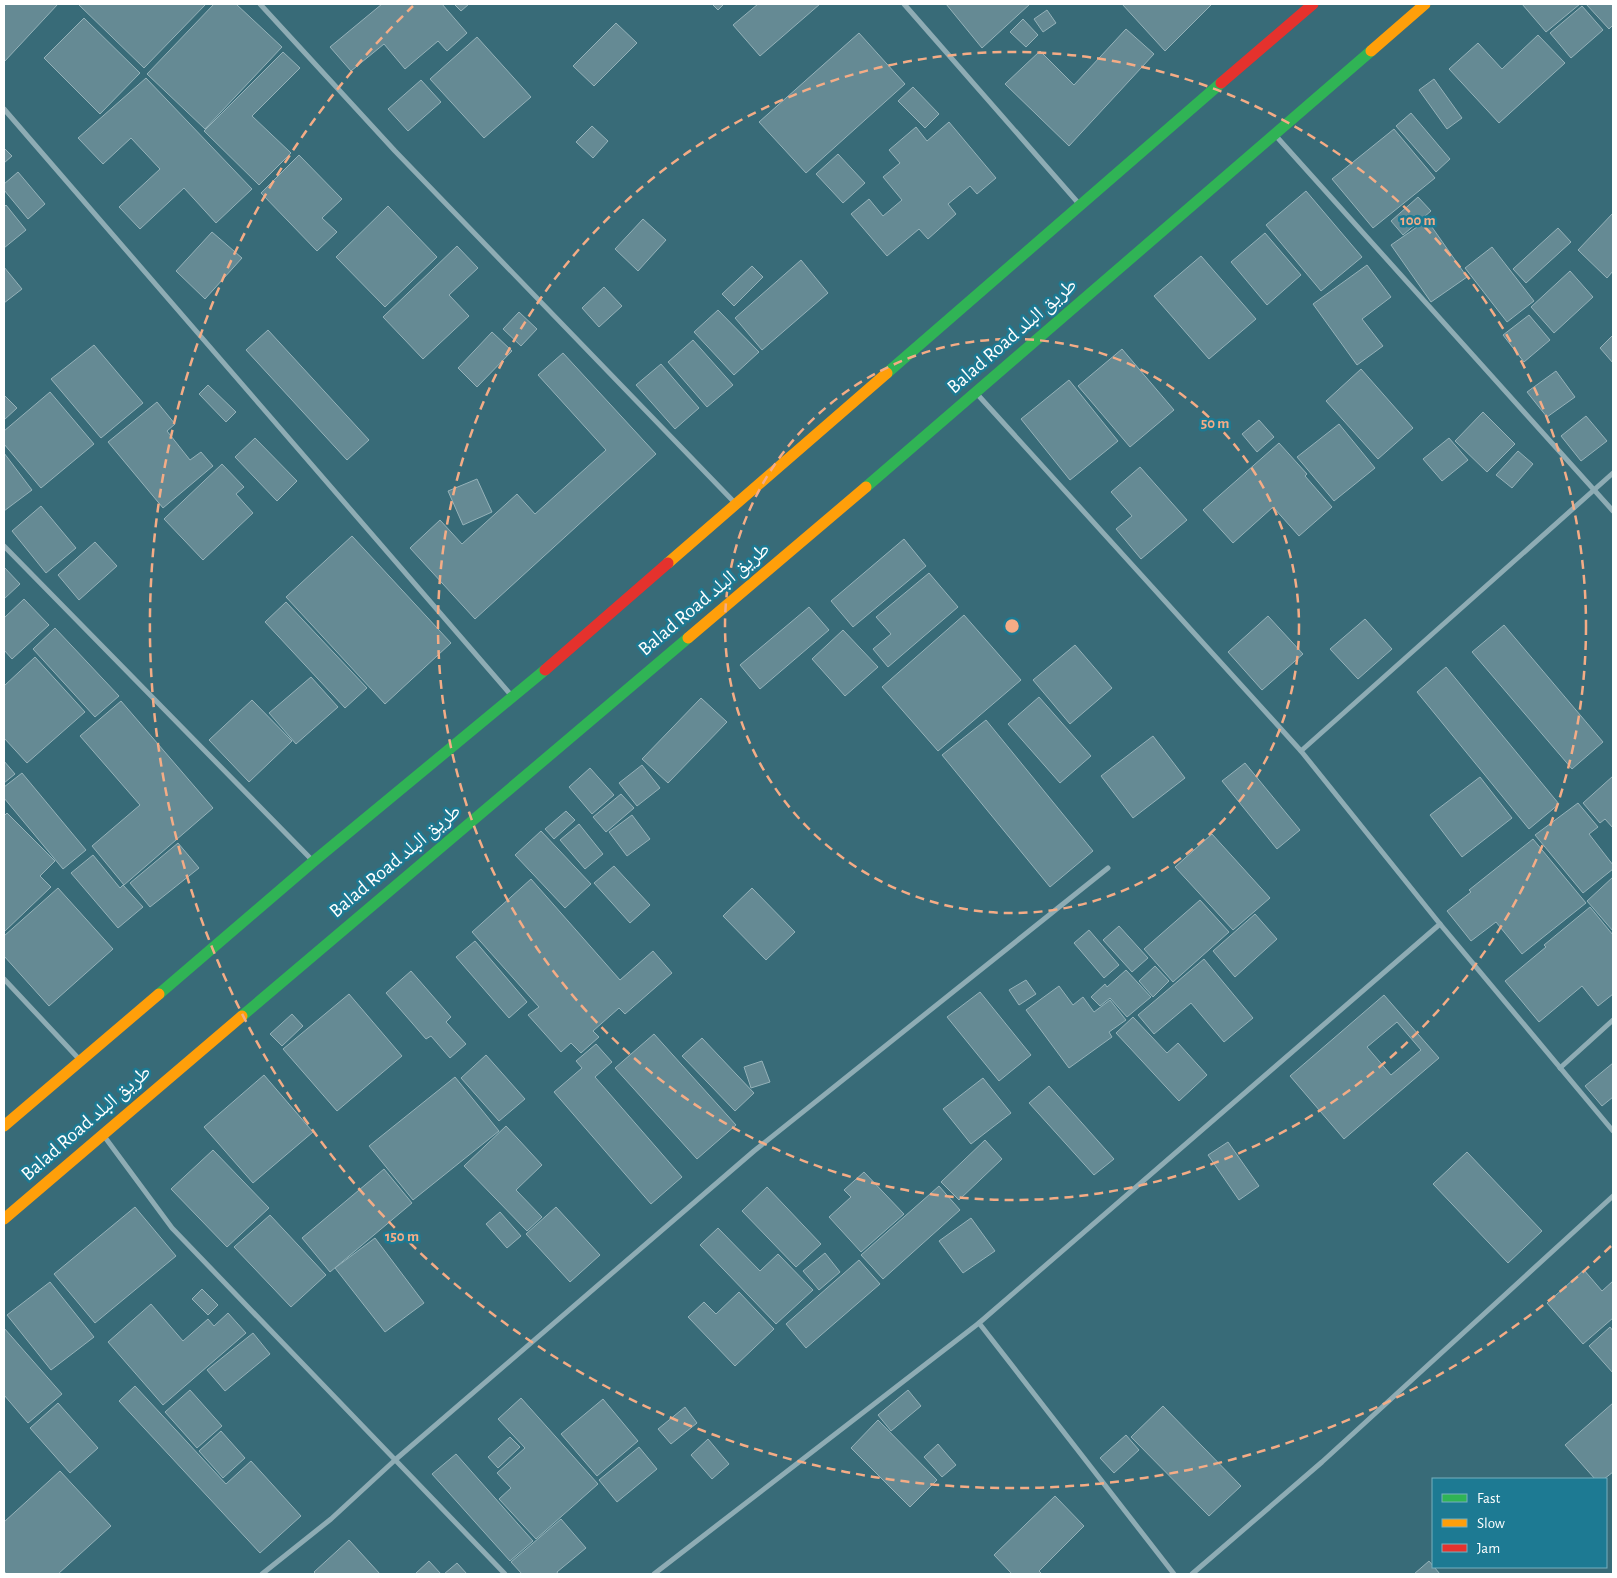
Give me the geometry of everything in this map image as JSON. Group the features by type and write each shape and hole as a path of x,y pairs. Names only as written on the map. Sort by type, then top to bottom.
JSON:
{"highway":[{"path":"4,1126 314,861 512,697 1313,4"},
{"name":"Balad Road طريق البلد","path":"4,1219 976,392 1425,4"}],"street":[{"path":"260,4 395,151 736,504"},
{"path":"904,4 1080,205"},
{"path":"4,109 512,697"},
{"path":"1275,134 1613,511"},
{"path":"976,392 1301,751 1440,924 1613,1131"},
{"path":"1301,751 1613,473"},
{"path":"4,546 314,861"},
{"path":"262,1574 331,1519 395,1460 754,1150 1108,868"},
{"path":"654,1574 979,1323 1440,924"},
{"path":"4,979 80,1060"},
{"path":"1560,1068 1613,1020"},
{"path":"102,1134 172,1228 505,1574"},
{"path":"1192,1574 1322,1462 1613,1196"},
{"path":"979,1323 1174,1574"}],"building":[{"path":"4,4 58,4 4,62"},
{"path":"78,4 206,4 144,68"},
{"path":"214,4 236,4 282,47 205,129 147,74"},
{"path":"382,4 442,4 467,33 447,51 438,41 405,69 384,44 351,71 330,47"},
{"path":"454,4 469,4 461,11"},
{"path":"712,4 724,4 718,10"},
{"path":"758,4 820,4 760,56 733,25"},
{"path":"946,4 1030,4 982,48"},
{"path":"1122,4 1212,4 1165,51"},
{"path":"1522,4 1580,4 1546,32"},
{"path":"1586,4 1613,4 1613,25 1609,29"},
{"path":"1582,6 1603,30 1571,58 1550,33"},
{"path":"1047,10 1056,23 1043,32 1034,19"},
{"path":"84,18 140,73 100,114 44,58"},
{"path":"1023,19 1038,35 1026,47 1010,32"},
{"path":"616,23 637,43 594,86 573,66"},
{"path":"1126,29 1154,54 1069,146 1005,84 1040,51 1074,85"},
{"path":"859,33 905,84 806,173 759,122"},
{"path":"1538,35 1565,63 1499,123 1449,69 1478,43 1502,69"},
{"path":"477,37 531,97 484,138 430,79"},
{"path":"283,52 300,68 252,116 291,153 259,185 204,131"},
{"path":"146,78 252,189 216,223 184,188 140,229 119,207 160,169 131,138 103,164 78,138"},
{"path":"1434,79 1462,118 1447,129 1419,90"},
{"path":"421,80 441,102 408,131 388,109"},
{"path":"913,87 939,114 925,128 898,101"},
{"path":"1411,113 1450,159 1436,172 1396,126"},
{"path":"949,122 996,178 977,194 970,186 948,204 956,214 928,239 919,229 887,256 851,214 869,199 883,216 902,200 883,177 900,163 889,150 916,127 927,141"},
{"path":"592,126 608,141 593,158 576,142"},
{"path":"1394,129 1435,178 1373,228 1332,179"},
{"path":"4,148 12,156 4,163"},
{"path":"838,154 865,183 843,203 816,174"},
{"path":"299,155 342,199 322,218 337,232 317,251 261,193"},
{"path":"18,172 45,204 28,219 4,190 4,184"},
{"path":"1306,191 1362,257 1321,291 1266,225"},
{"path":"1418,197 1431,211 1403,235 1391,221"},
{"path":"6,205 26,230 4,248 4,207"},
{"path":"388,206 437,257 385,307 336,257"},
{"path":"1613,213 1613,271 1607,278 1578,250"},
{"path":"643,219 666,240 638,271 615,249"},
{"path":"1427,220 1467,277 1431,302 1391,245"},
{"path":"1558,228 1571,242 1526,283 1513,269"},
{"path":"212,232 242,258 205,299 176,271"},
{"path":"1265,233 1301,275 1267,305 1231,262"},
{"path":"457,246 478,268 449,295 469,316 423,359 383,317"},
{"path":"1492,247 1534,301 1507,322 1465,268"},
{"path":"1201,256 1256,319 1209,359 1154,296"},
{"path":"801,260 828,293 762,350 735,318"},
{"path":"1367,265 1391,297 1362,319 1383,346 1357,365 1313,304"},
{"path":"752,266 763,277 734,306 722,294"},
{"path":"4,267 22,289 4,303"},
{"path":"1570,271 1593,297 1554,333 1531,307"},
{"path":"604,287 622,306 599,327 582,308"},
{"path":"718,310 759,352 734,375 694,332"},
{"path":"519,312 537,329 521,346 503,329"},
{"path":"1529,315 1550,340 1524,362 1503,335"},
{"path":"268,330 369,440 347,460 246,350"},
{"path":"492,332 512,351 477,387 458,368"},
{"path":"1613,335 1613,363 1600,348"},
{"path":"693,340 733,385 707,407 668,362"},
{"path":"94,345 143,403 101,438 51,379"},
{"path":"1122,349 1174,410 1130,447 1078,386"},
{"path":"563,353 656,454 475,619 410,548 440,520 462,544 517,494 535,514 606,450 538,375"},
{"path":"661,364 699,408 675,429 636,385"},
{"path":"1361,369 1413,428 1378,459 1326,401"},
{"path":"1556,371 1575,397 1547,417 1527,392"},
{"path":"1069,380 1118,441 1070,480 1021,419"},
{"path":"208,385 236,412 226,422 199,394"},
{"path":"50,392 94,444 41,488 4,444 4,431"},
{"path":"4,395 17,408 4,420"},
{"path":"157,402 175,424 167,431 190,460 201,452 213,466 163,508 108,442"},
{"path":"1483,412 1515,444 1487,472 1455,441"},
{"path":"1586,416 1607,441 1581,461 1561,436"},
{"path":"1259,420 1274,437 1257,452 1242,434"},
{"path":"1339,424 1375,468 1334,501 1297,457"},
{"path":"255,438 297,481 277,501 235,457"},
{"path":"1449,438 1468,460 1442,481 1423,459"},
{"path":"1279,443 1307,474 1305,476 1332,507 1299,536 1273,507 1233,543 1203,510"},
{"path":"1518,451 1533,464 1512,488 1496,475"},
{"path":"4,453 32,490 4,511"},
{"path":"222,464 244,487 236,494 253,513 203,560 164,519"},
{"path":"1140,467 1187,520 1141,559 1116,529 1132,516 1111,492"},
{"path":"477,479 492,512 463,525 448,491"},
{"path":"41,506 76,548 46,573 12,531"},
{"path":"352,536 451,643 385,704 286,597"},
{"path":"904,539 926,566 853,627 831,601"},
{"path":"95,542 117,566 79,600 58,575"},
{"path":"4,567 20,584 4,599"},
{"path":"929,573 958,607 888,667 873,649 891,634 876,617"},
{"path":"24,599 49,625 12,659 4,650 4,618"},
{"path":"286,602 367,688 345,708 265,622"},
{"path":"809,607 829,630 760,689 740,665"},
{"path":"964,615 1021,680 938,751 882,687"},
{"path":"1268,616 1303,654 1262,690 1228,652"},
{"path":"1365,619 1392,649 1358,679 1330,649"},
{"path":"1504,625 1603,742 1572,769 1472,652"},
{"path":"55,628 119,696 95,717 33,649"},
{"path":"843,630 878,667 845,696 812,659"},
{"path":"1075,645 1112,688 1070,724 1033,680"},
{"path":"35,657 85,712 27,763 4,738 4,686"},
{"path":"1446,667 1559,804 1529,829 1417,692"},
{"path":"311,677 338,707 296,744 269,713"},
{"path":"1039,697 1091,756 1060,783 1008,724"},
{"path":"701,698 727,722 668,783 642,759"},
{"path":"252,700 292,741 249,782 209,740"},
{"path":"121,701 213,808 124,885 92,846 140,805 80,736"},
{"path":"986,720 1093,851 1050,887 942,755"},
{"path":"1153,736 1185,778 1133,818 1101,776"},
{"path":"4,761 15,774 4,783"},
{"path":"1245,763 1300,830 1277,849 1222,781"},
{"path":"642,765 660,788 637,806 619,783"},
{"path":"590,768 614,795 592,814 569,787"},
{"path":"22,773 86,850 63,869 4,798 4,787"},
{"path":"1613,776 1613,828 1605,819 1600,823 1583,803"},
{"path":"1480,777 1512,818 1462,857 1430,815"},
{"path":"621,794 634,808 606,832 593,817"},
{"path":"1578,803 1598,827 1589,834 1613,865 1613,869 1583,893 1535,835"},
{"path":"566,811 575,820 554,839 545,829"},
{"path":"7,813 55,861 40,876 51,887 4,932 4,816"},
{"path":"632,815 650,839 627,856 609,832"},
{"path":"579,824 603,854 585,869 560,840"},
{"path":"541,831 591,884 565,908 515,855"},
{"path":"1212,834 1270,898 1233,930 1175,867"},
{"path":"1533,839 1586,903 1522,954 1496,922 1471,941 1447,911 1471,892 1469,890"},
{"path":"178,843 199,868 150,907 130,883"},
{"path":"93,855 120,888 123,885 143,907 118,928 71,873"},
{"path":"614,866 650,905 630,923 594,883"},
{"path":"1613,877 1613,931 1587,901"},
{"path":"531,879 620,980 653,951 672,973 625,1014 619,1008 593,1031 599,1037 581,1053 571,1043 561,1052 528,1015 539,1007 472,932"},
{"path":"58,888 113,949 49,1006 4,956 4,936"},
{"path":"752,888 795,932 766,960 723,916"},
{"path":"1200,900 1229,932 1173,982 1144,949"},
{"path":"1590,907 1613,935 1613,994 1598,1006 1582,986 1539,1022 1505,981 1546,947 1544,945"},
{"path":"1255,914 1277,939 1235,977 1213,951"},
{"path":"1119,926 1148,958 1132,972 1103,940"},
{"path":"1089,930 1119,965 1104,978 1074,943"},
{"path":"475,941 527,1002 509,1018 456,957"},
{"path":"1204,959 1253,1018 1224,1042 1191,1003 1154,1034 1138,1015"},
{"path":"1155,966 1169,981 1153,997 1139,981"},
{"path":"1126,970 1151,997 1127,1017 1110,998 1100,1006 1091,997 1105,984 1107,987"},
{"path":"411,971 451,1017 446,1022 466,1044 450,1058 431,1036 426,1039 386,993"},
{"path":"1026,980 1036,994 1019,1005 1009,990"},
{"path":"1059,986 1073,1005 1083,997 1094,1012 1110,1000 1126,1020 1109,1032 1112,1037 1069,1068 1026,1010"},
{"path":"980,992 1031,1055 999,1081 947,1017"},
{"path":"349,994 402,1056 337,1111 283,1049"},
{"path":"1384,995 1439,1058 1344,1139 1290,1076","holes":["1397,1022 1421,1050 1391,1075 1367,1047"]},
{"path":"292,1014 303,1026 282,1046 270,1034"},
{"path":"1133,1017 1167,1053 1178,1043 1207,1075 1179,1101 1116,1033"},
{"path":"654,1034 736,1125 697,1159 615,1068"},
{"path":"702,1038 754,1093 735,1111 682,1056"},
{"path":"596,1044 612,1062 595,1077 682,1177 651,1204 554,1092 582,1068 576,1061"},
{"path":"486,1055 525,1099 499,1121 461,1078"},
{"path":"762,1061 770,1082 751,1088 744,1067"},
{"path":"1613,1063 1613,1097 1602,1106 1585,1086"},
{"path":"264,1075 313,1132 253,1183 204,1127"},
{"path":"455,1077 499,1131 413,1200 369,1146"},
{"path":"983,1078 1011,1113 971,1144 943,1109"},
{"path":"1049,1086 1114,1159 1094,1175 1029,1103"},
{"path":"506,1126 542,1165 516,1190 542,1217 527,1231 464,1166"},
{"path":"985,1140 1002,1159 959,1200 941,1182"},
{"path":"1228,1142 1259,1186 1239,1200 1208,1155"},
{"path":"213,1150 269,1208 227,1247 171,1189"},
{"path":"1467,1152 1542,1231 1508,1263 1433,1184"},
{"path":"384,1169 412,1203 330,1272 302,1238"},
{"path":"864,1172 904,1214 861,1252 829,1217 851,1197 844,1190"},
{"path":"939,1186 960,1210 883,1279 861,1255"},
{"path":"767,1187 821,1244 796,1267 742,1211"},
{"path":"135,1207 176,1256 95,1323 54,1274"},
{"path":"556,1207 600,1255 570,1282 526,1234"},
{"path":"500,1212 521,1236 507,1248 486,1224"},
{"path":"270,1215 326,1275 291,1307 234,1247"},
{"path":"971,1218 995,1251 963,1273 939,1241"},
{"path":"718,1228 760,1271 778,1254 813,1290 776,1324 700,1245"},
{"path":"375,1238 424,1303 385,1332 335,1268"},
{"path":"825,1253 840,1272 819,1290 803,1271"},
{"path":"859,1260 880,1284 806,1348 786,1324"},
{"path":"1584,1270 1602,1291 1613,1281 1613,1318 1583,1344 1547,1303"},
{"path":"50,1282 94,1337 51,1370 7,1315"},
{"path":"202,1289 218,1305 208,1315 192,1299"},
{"path":"739,1292 774,1329 735,1366 688,1317 704,1302 716,1314"},
{"path":"151,1304 183,1341 208,1319 214,1326 228,1313 246,1333 163,1405 108,1342"},
{"path":"1610,1327 1613,1331 1613,1373 1589,1346"},
{"path":"4,1328 62,1394 28,1423 4,1395"},
{"path":"253,1333 270,1354 225,1391 207,1370"},
{"path":"135,1386 226,1484 251,1461 301,1516 260,1553 119,1401"},
{"path":"190,1390 222,1426 197,1448 165,1412"},
{"path":"908,1390 921,1406 891,1431 878,1415"},
{"path":"521,1398 598,1484 536,1539 499,1499 511,1488 497,1473 525,1448 498,1419"},
{"path":"603,1399 638,1441 597,1476 561,1434"},
{"path":"58,1403 98,1448 70,1473 30,1428"},
{"path":"1613,1403 1613,1472 1605,1478 1594,1478 1565,1445"},
{"path":"1163,1406 1241,1486 1209,1516 1131,1437"},
{"path":"685,1407 697,1423 671,1444 658,1429"},
{"path":"878,1420 937,1480 910,1507 851,1448"},
{"path":"221,1431 245,1458 223,1478 199,1451"},
{"path":"1126,1435 1139,1450 1114,1473 1100,1458"},
{"path":"510,1437 520,1447 498,1468 488,1457"},
{"path":"708,1439 729,1464 712,1479 691,1455"},
{"path":"938,1444 956,1465 942,1477 924,1457"},
{"path":"639,1447 657,1469 617,1502 599,1480"},
{"path":"456,1454 533,1541 510,1561 432,1474"},
{"path":"60,1471 111,1526 58,1574 7,1574 4,1571 4,1522"},
{"path":"1055,1496 1084,1526 1039,1571 1042,1574 1012,1574 994,1555"},
{"path":"561,1519 586,1548 557,1572 558,1574 522,1574 511,1562"},
{"path":"349,1540 380,1574 316,1574 314,1572"},
{"path":"429,1561 441,1574 415,1574"},
{"path":"1429,1561 1432,1568 1435,1568 1440,1574 1414,1574"},
{"path":"457,1563 467,1574 444,1574"}],"traffic: fast":[{"path":"866,487 1371,51"},
{"path":"887,373 1221,83"},
{"path":"242,1016 688,638"},
{"path":"159,994 314,861 545,670"}],"traffic: slow":[{"path":"1371,51 1425,4"},
{"path":"668,563 887,373"},
{"path":"688,638 866,487"},
{"path":"4,1126 159,994"},
{"path":"4,1219 242,1016"}],"traffic: jam":[{"path":"1221,83 1313,4"},
{"path":"545,670 668,563"}]}
